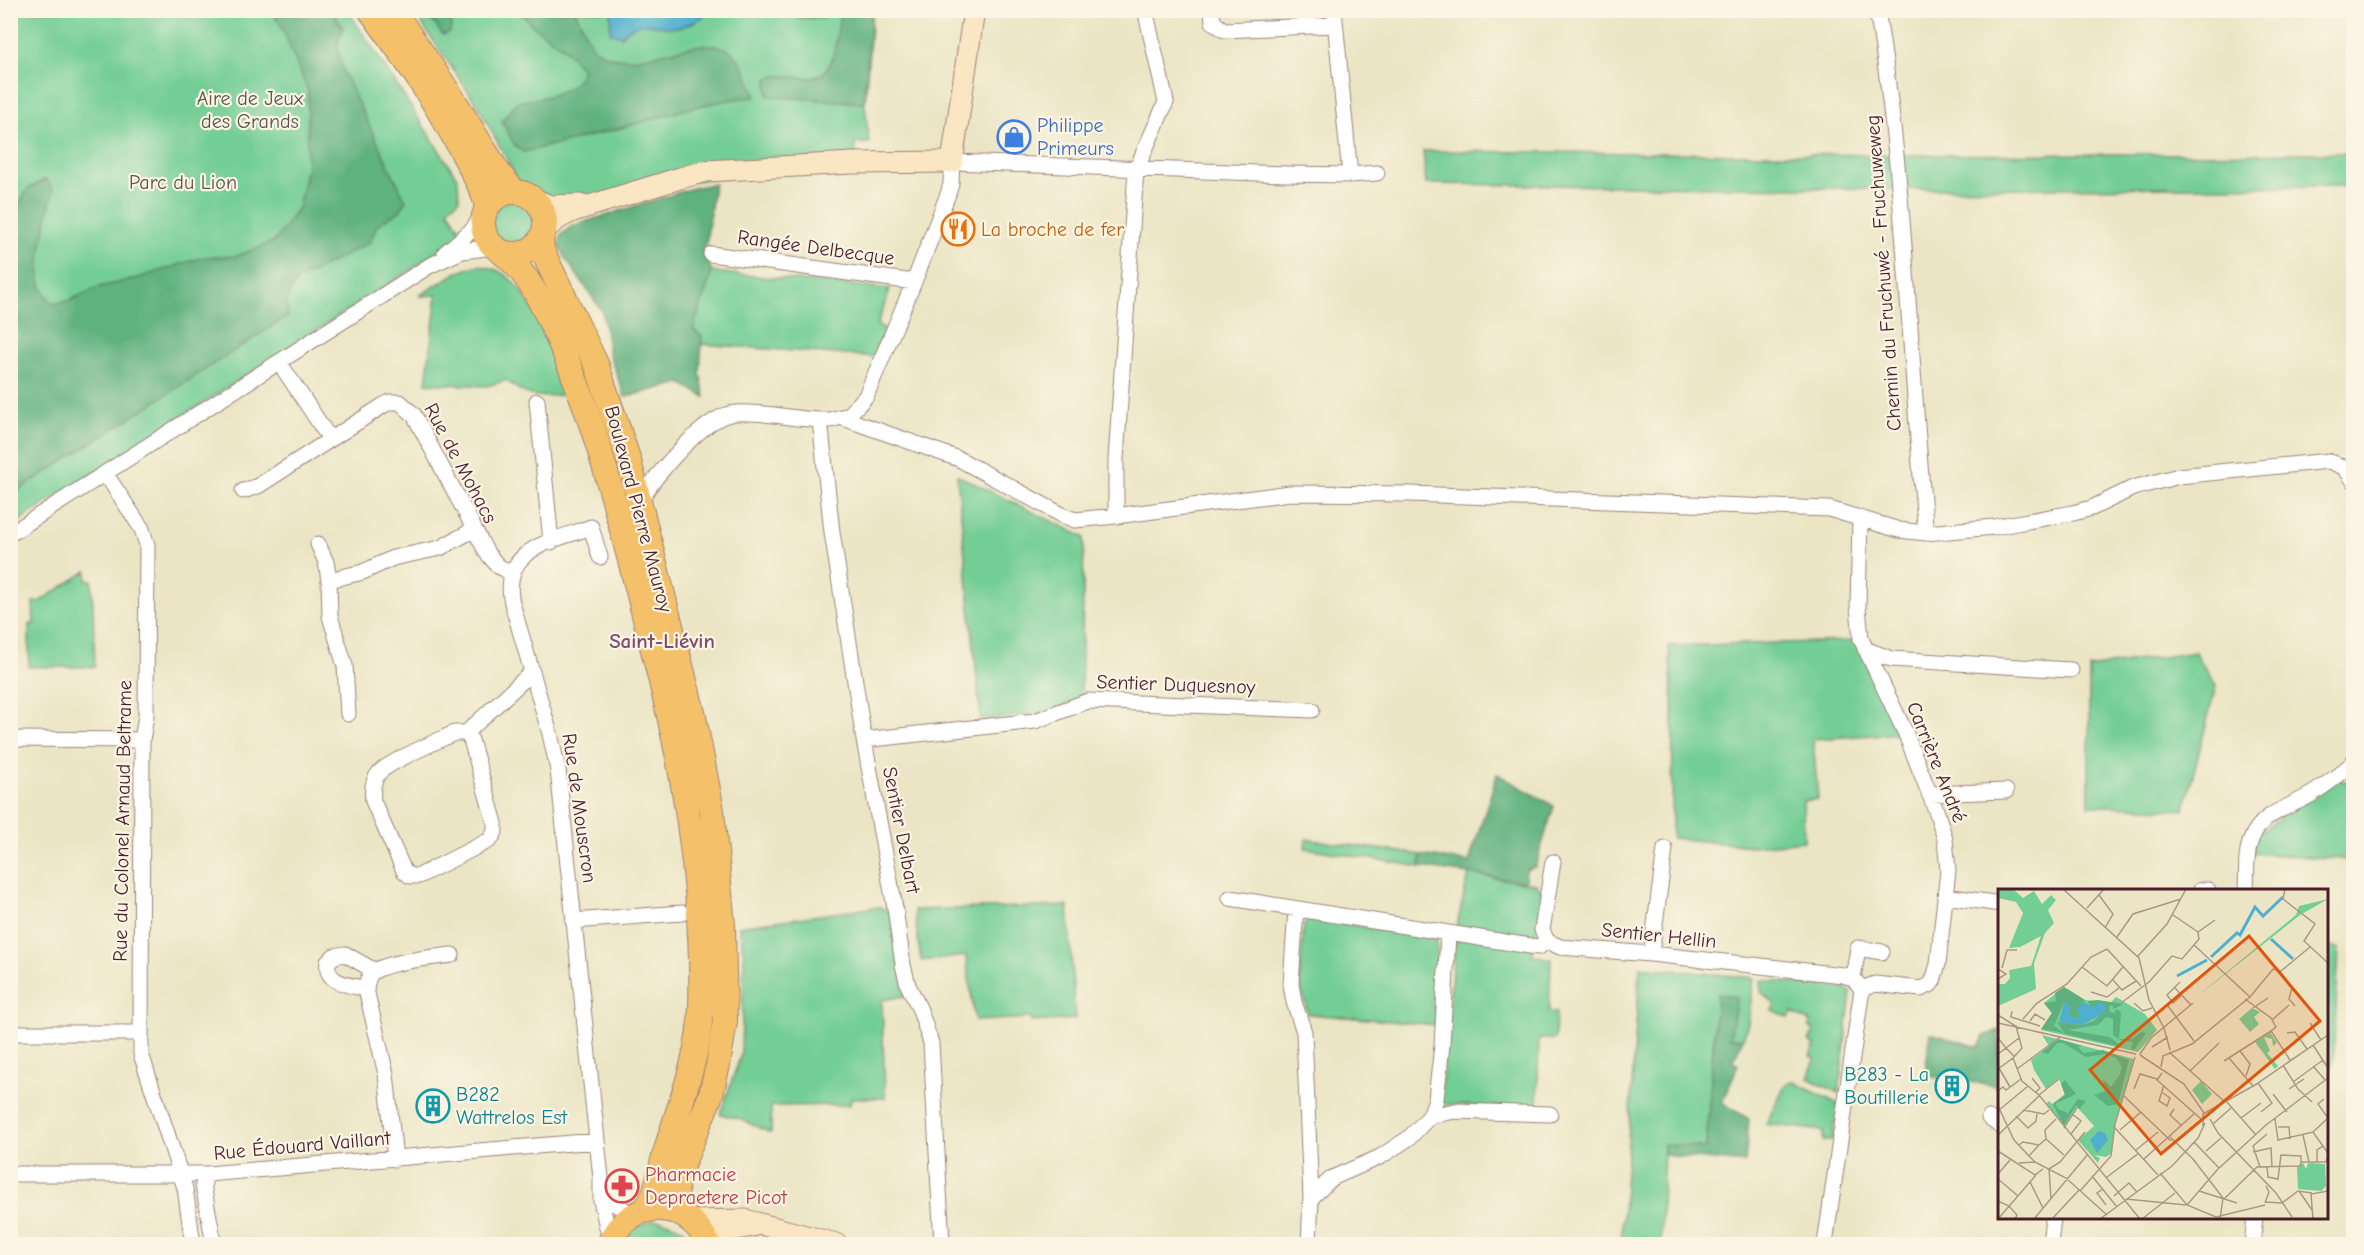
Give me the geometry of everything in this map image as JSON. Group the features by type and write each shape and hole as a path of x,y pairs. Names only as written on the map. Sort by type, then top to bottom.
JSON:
{"main road":[{"path":"370,10 459,146 483,194 486,209 482,224 484,233 497,249 510,254 524,252 536,245 543,234 543,212 500,175 441,80 393,10"},
{"path":"486,209 501,195 524,195"},
{"name":"Boulevard Pierre Mauroy","path":"543,234 542,249 597,366 629,461 704,763 715,837 724,939 725,1007 721,1049 706,1109 676,1180 684,1217"},
{"name":"Boulevard Pierre Mauroy","path":"497,249 521,270 548,316 585,402 604,460 671,723 686,800 699,921 701,978 696,1054 655,1192 639,1213 619,1227 609,1242"},
{"path":"639,1213 661,1209 684,1217 701,1230 708,1245"}],"street":[{"path":"843,418 855,411 866,396 914,282 951,184 952,162 975,10"},
{"path":"1212,10 1213,22 1224,30 1334,18 1350,175"},
{"name":"Chemin du Fruchuwé - Fruchuweweg","path":"1877,10 1890,87 1899,174 1913,389 1926,533"},
{"path":"1116,516 1116,459 1136,170 1166,102 1147,18"},
{"path":"543,234 564,215 706,171 840,163 952,162 1136,170 1350,175 1377,173"},
{"path":"524,195 543,204 556,206 601,202"},
{"path":"10,534 429,266 468,234 486,209"},
{"path":"429,266 462,251 497,249"},
{"name":"Rangée Delbecque","path":"711,254 914,282"},
{"path":"279,362 330,439"},
{"name":"Rue de Mohacs","path":"243,491 258,486 384,405 396,401 405,405 414,415 473,530 492,561 511,573"},
{"path":"537,401 551,542"},
{"path":"639,502 669,464 702,430 717,418 730,413 820,420 843,418 959,459 1068,518 1081,520 1299,493 1479,495 1819,508 1837,510 1899,530 1926,533 1994,527 2073,513 2092,508 2142,485 2214,471 2329,460 2345,468 2354,481"},
{"name":"Sentier Delbart","path":"820,420 832,532 864,740 906,978 931,1043 942,1245"},
{"path":"629,461 648,468 658,468 669,464"},
{"name":"Rue du Colonel Arnaud Beltrame","path":"105,473 142,529 147,545 146,716 142,740 140,1033 142,1061 181,1174 193,1245"},
{"name":"Carrière André","path":"1857,984 1918,989 1929,985 1937,974 1948,870 1942,827 1905,732 1865,650 1858,617 1860,518"},
{"path":"511,573 526,553 591,527 600,556"},
{"path":"329,580 363,572 393,558 440,548 473,530"},
{"path":"318,544 326,562 330,616 345,666 348,714"},
{"name":"Rue de Mouscron","path":"511,573 510,594 558,770 601,1179 601,1201 609,1242"},
{"path":"1865,650 1891,659 2071,670"},
{"path":"466,733 477,761 495,823 495,832 490,840 419,876 410,876 404,871 373,801 375,779 385,768 454,732 466,733 532,672"},
{"name":"Sentier Duquesnoy","path":"864,740 1035,721 1088,701 1312,710"},
{"path":"10,740 142,740"},
{"path":"2246,889 2251,839 2262,822 2280,809 2310,795 2336,777 2354,760"},
{"path":"1929,794 2006,791"},
{"path":"1651,954 1665,849"},
{"path":"1547,941 1542,930 1553,862"},
{"path":"1946,896 1998,904"},
{"name":"Sentier Hellin","path":"1230,898 1530,946 1539,946 1547,941 1560,947 1785,963 1848,976 1857,984"},
{"path":"1296,909 1291,984 1294,1002 1304,1032 1311,1198 1309,1245"},
{"path":"573,921 682,913"},
{"path":"1311,1198 1332,1178 1380,1157 1409,1138 1430,1116 1436,1099 1442,1045 1448,934"},
{"path":"1825,1245 1857,984 1858,948 1882,952"},
{"path":"366,989 332,979 327,969 328,962 334,956 345,954 375,971"},
{"path":"395,1159 386,1074 366,989 368,978 375,971 427,958 452,955"},
{"path":"10,1033 140,1033"},
{"path":"1430,1116 1455,1111 1550,1114"},
{"name":"Rue Édouard Vaillant","path":"10,1174 207,1174 596,1141"},
{"path":"207,1174 203,1185 214,1245"},
{"name":"Rue de Mouscron","path":"601,1179 613,1203 620,1209 639,1213"},
{"path":"684,1217 754,1221 836,1245"},
{"path":"2050,1245 2053,1219"},
{"path":"2252,1245 2255,1219"},
{"path":"713,1245 727,1233 739,1228 752,1226 778,1228"}],"green space":[{"name":"Parc du Lion","path":"11,11 348,11 458,179 459,200 448,209 462,233 414,268 11,526"},
{"path":"271,11 332,11 343,28 337,46 344,74 406,201 400,211 377,225 370,242 296,281 287,299 288,316 11,495 11,216 28,189 46,179 53,190 43,240 40,278 43,290 53,304 71,300 95,288 138,278 203,257 237,256 275,241 298,208 307,167 308,91 281,25"},
{"path":"413,11 872,11 865,105 869,143 855,143 856,155 566,202 546,197 517,179 478,106"},
{"path":"425,11 454,11 450,32 443,35"},
{"path":"519,11 575,11 594,48 606,55 621,59 689,47 720,46 732,52 740,61 756,97 726,100 523,152 515,146 502,121 517,102 556,94 572,85 583,70 564,48 533,26"},
{"path":"827,11 824,18 802,18 780,13"},
{"path":"841,11 872,11 864,103 768,96 767,78 783,76 809,78 826,70 834,51"},
{"path":"1423,151 1896,155 2353,153 2354,186 1906,189 1426,184"},
{"path":"714,184 705,252 712,272 693,329 702,337 700,373 705,397 681,383 625,397 609,354 602,311 565,258 559,245 561,235 572,226 696,187"},
{"path":"514,200 530,207 537,223 530,239 514,246 498,239 491,223 498,207"},
{"path":"478,265 504,274 524,296 542,329 569,394 536,396 521,391 507,380 487,386 426,383 437,295 419,296 456,273"},
{"path":"712,272 890,289 877,325 885,329 876,357 700,344 702,337 693,329"},
{"path":"957,475 1084,537 1081,697 1053,712 981,720"},
{"path":"87,571 87,580 92,580 95,667 29,667 29,624 34,624 33,602 39,602"},
{"path":"1858,641 1902,733 1813,739 1818,799 1803,801 1804,841 1753,846 1672,838 1673,703 1669,646"},
{"path":"2195,652 2216,686 2184,810 2089,805 2089,668"},
{"path":"1497,774 1554,806 1535,867 1526,870 1525,882 1420,867 1421,855 1469,862"},
{"path":"2336,777 2353,785 2353,862 2343,859 2248,853 2251,839"},
{"path":"1306,839 1421,855 1420,867 1305,848"},
{"path":"1469,874 1536,884 1543,891 1532,955 1551,959 1549,1012 1556,1013 1555,1039 1539,1039 1537,1109 1440,1104 1456,929"},
{"path":"1068,906 1075,1019 1031,1022 1031,1018 975,1021 966,956 921,961 914,910"},
{"path":"879,907 892,913 905,996 882,1000 885,1098 851,1098 850,1105 771,1106 771,1133 740,1119 720,1114 741,1055 744,955 739,926"},
{"path":"1309,918 1437,939 1436,1025 1308,1014 1299,982 1304,924"},
{"path":"2328,947 2339,948 2333,1067 2328,1067"},
{"path":"1640,967 1754,978 1748,1023 1743,1039 1729,1038 1717,994 1706,1148 1664,1145 1661,1244 1621,1244"},
{"path":"1761,980 1845,988 1851,992 1839,1093 1808,1078 1815,1059 1810,1056 1815,1045 1809,1041 1814,1030 1809,1027 1810,1022 1792,1012 1789,1018 1772,1010 1775,1004 1761,992"},
{"path":"1717,994 1737,997 1730,1038 1743,1039 1733,1061 1738,1065 1722,1103 1749,1119 1745,1163 1664,1155 1664,1144 1706,1148"},
{"path":"1998,1030 1998,1072 1995,1086 1924,1075 1931,1033 1979,1047 1984,1036"},
{"path":"1794,1082 1838,1104 1832,1141 1823,1141 1823,1131 1766,1124 1784,1087"},
{"path":"654,1220 668,1222 678,1227 696,1244 621,1244 635,1229"}],"water":[{"path":"611,10 714,11 684,26 672,28 643,24 629,29 621,36 610,32"}],"place":[{"name":"Philippe Primeurs","path":"1014,137"},
{"name":"La broche de fer","path":"958,229"},
{"name":"B283 - La Boutillerie","path":"1952,1086"},
{"name":"B282 Wattrelos Est","path":"433,1106"},
{"name":"Pharmacie Depraetere Picot","path":"622,1186"}],"district":[{"name":"Saint-Liévin","path":"662,641"}],"park label":[{"name":"Aire de Jeux des Grands","path":"250,110"}]}
